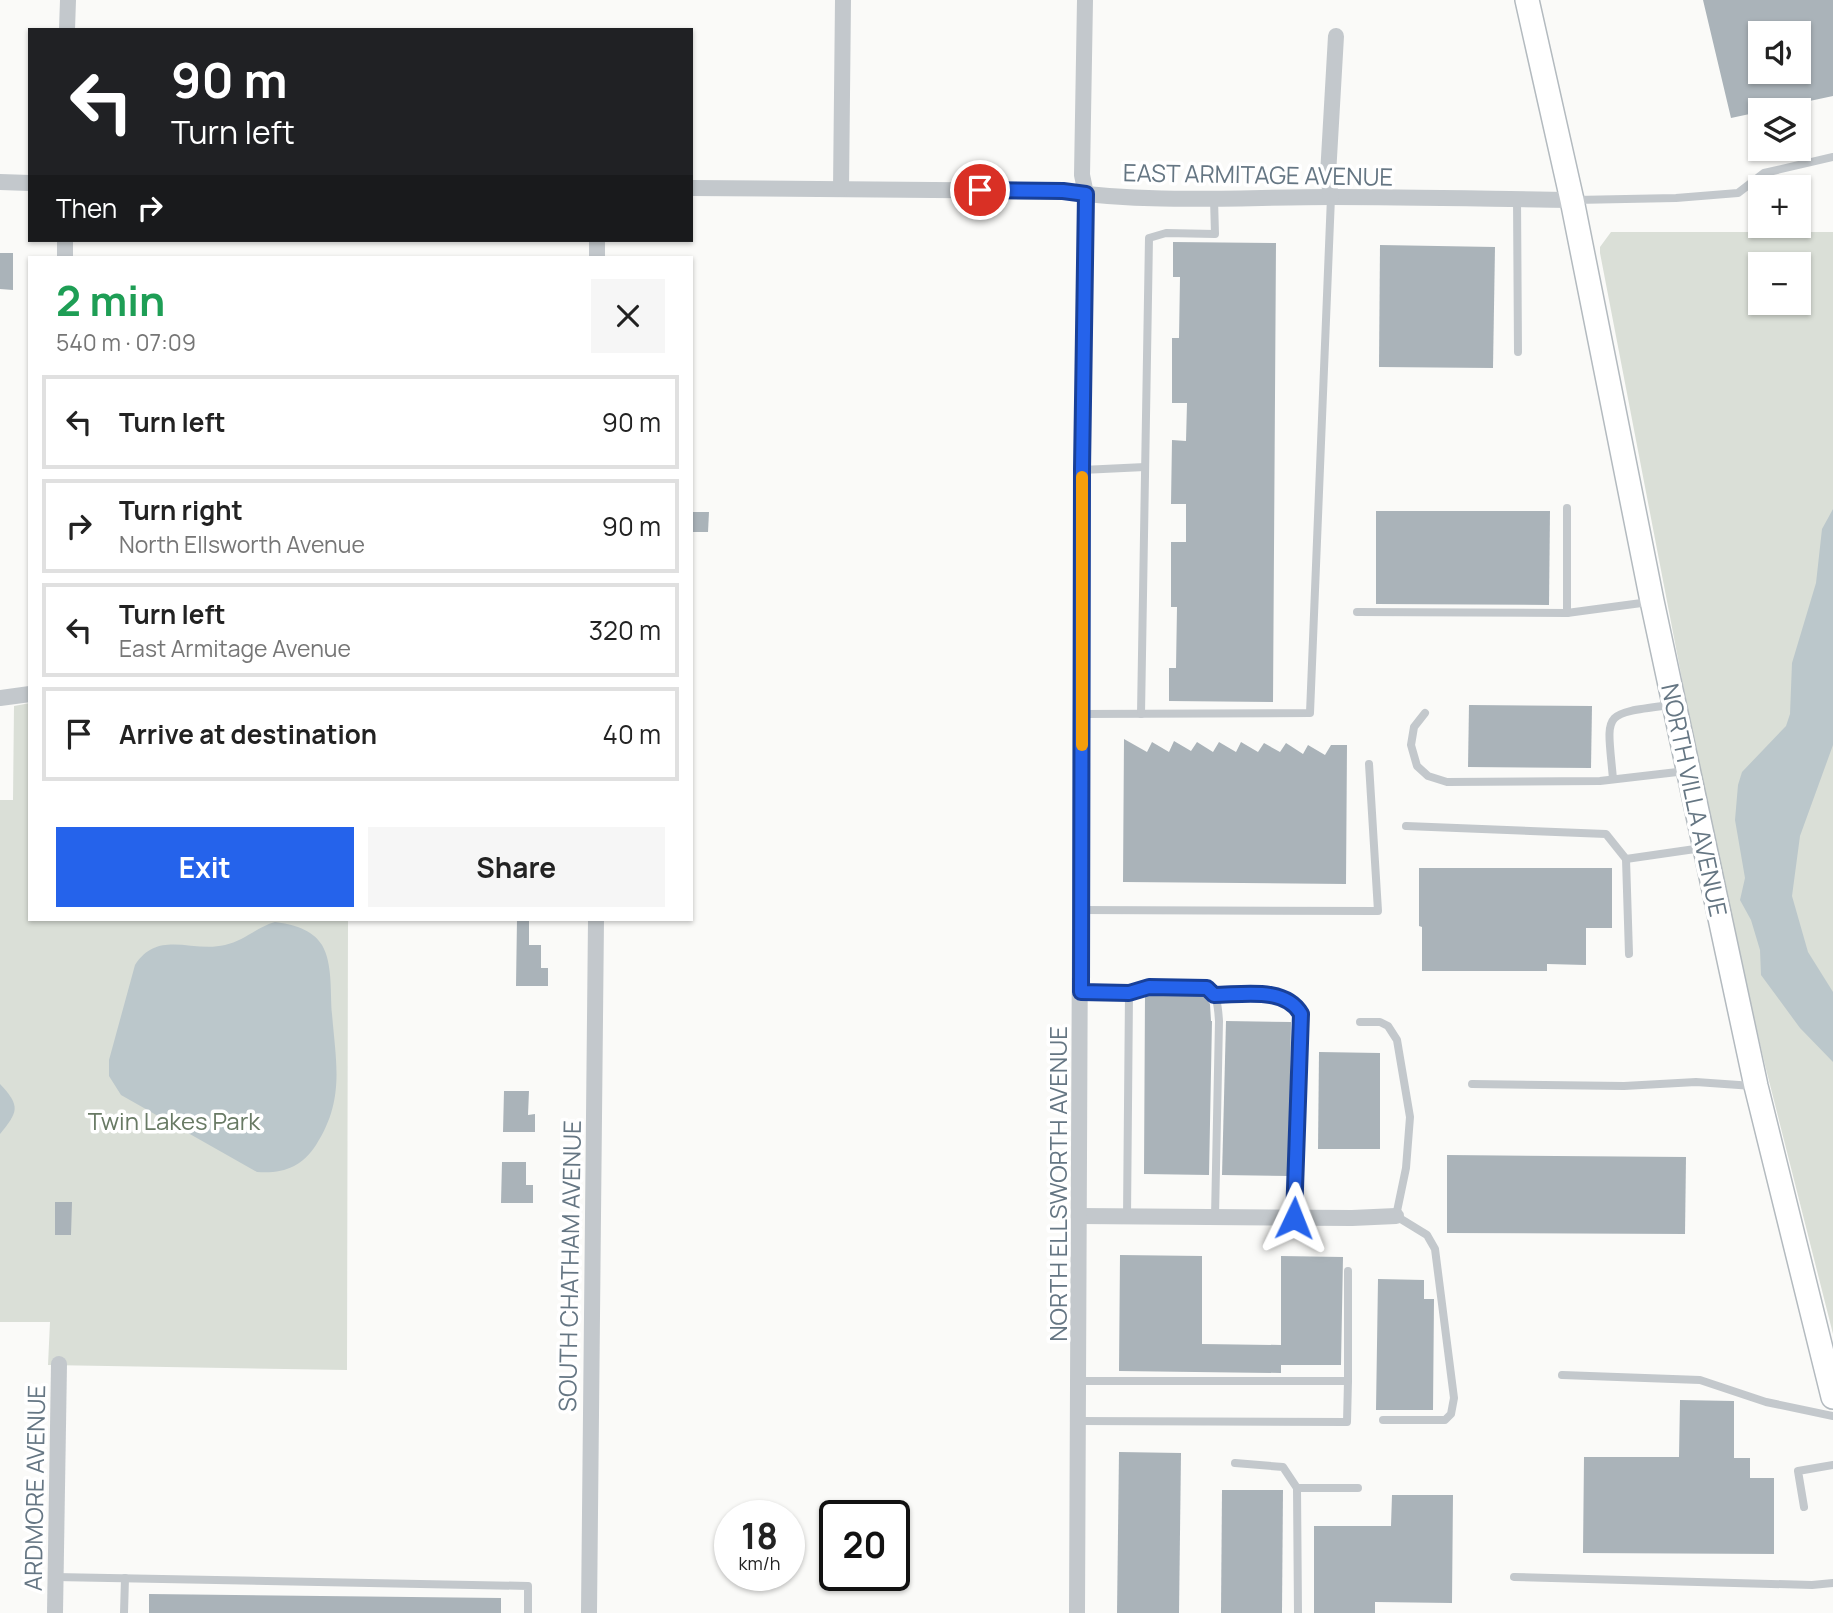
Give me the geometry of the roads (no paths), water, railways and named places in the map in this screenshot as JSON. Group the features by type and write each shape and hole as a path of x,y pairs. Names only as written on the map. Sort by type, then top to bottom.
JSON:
{"main road":[{"name":"NORTH VILLA AVENUE","path":"1527,0 1572,200 1652,601 1756,1086 1833,1397"}],"street":[{"path":"67,28 68,0"},
{"path":"841,189 843,0"},
{"name":"NORTH ELLSWORTH AVENUE","path":"1077,1613 1082,470 1086,194 1082,174 1085,0"},
{"path":"1331,197 1328,175 1336,36"},
{"path":"0,182 28,183"},
{"name":"EAST ARMITAGE AVENUE","path":"693,188 1063,191 1214,199 1331,197 1572,200"},
{"path":"0,698 28,694"},
{"name":"SOUTH CHATHAM AVENUE","path":"589,1613 596,921"},
{"path":"1080,1216 1396,1216"},
{"name":"ARDMORE AVENUE","path":"55,1613 59,1364"}],"lane":[{"path":"1572,200 1676,198 1738,193 1764,173 1833,157"},
{"path":"1082,714 1310,713 1331,197"},
{"path":"1141,714 1149,238 1166,233 1215,234 1214,199"},
{"path":"1517,199 1518,352"},
{"path":"1082,470 1145,467"},
{"path":"1567,508 1567,613"},
{"path":"1357,612 1567,613 1652,601"},
{"path":"1613,779 1609,728 1613,717 1636,709 1674,704"},
{"path":"1425,713 1414,726 1411,745 1417,766 1427,776 1447,782 1613,779 1689,770"},
{"path":"1081,910 1378,911 1369,764"},
{"path":"1406,826 1606,834 1626,859 1629,954"},
{"path":"1626,859 1705,848"},
{"path":"1081,992 1129,993 1149,987 1207,988 1214,995 1219,1021 1214,1217"},
{"path":"1127,1217 1129,993"},
{"path":"1214,995 1279,996 1296,1004 1301,1014 1294,1218"},
{"path":"1360,1022 1380,1022 1388,1026 1396,1040 1410,1117 1406,1168 1396,1216 1427,1235 1435,1249 1454,1398 1451,1414 1445,1420 1383,1420"},
{"path":"1472,1084 1624,1086 1696,1082 1756,1086"},
{"path":"1079,1421 1347,1422 1348,1271"},
{"path":"1562,1375 1700,1380 1766,1402 1833,1416"},
{"path":"1079,1381 1348,1381"},
{"path":"1235,1463 1283,1467 1297,1488 1298,1613"},
{"path":"1804,1507 1798,1471 1833,1465"},
{"path":"1297,1488 1359,1488"},
{"path":"55,1577 528,1586 528,1613"},
{"path":"1514,1577 1812,1585 1833,1583"},
{"path":"124,1613 125,1578"}],"park label":[{"name":"Twin Lakes Park","path":"174,1120"}]}
